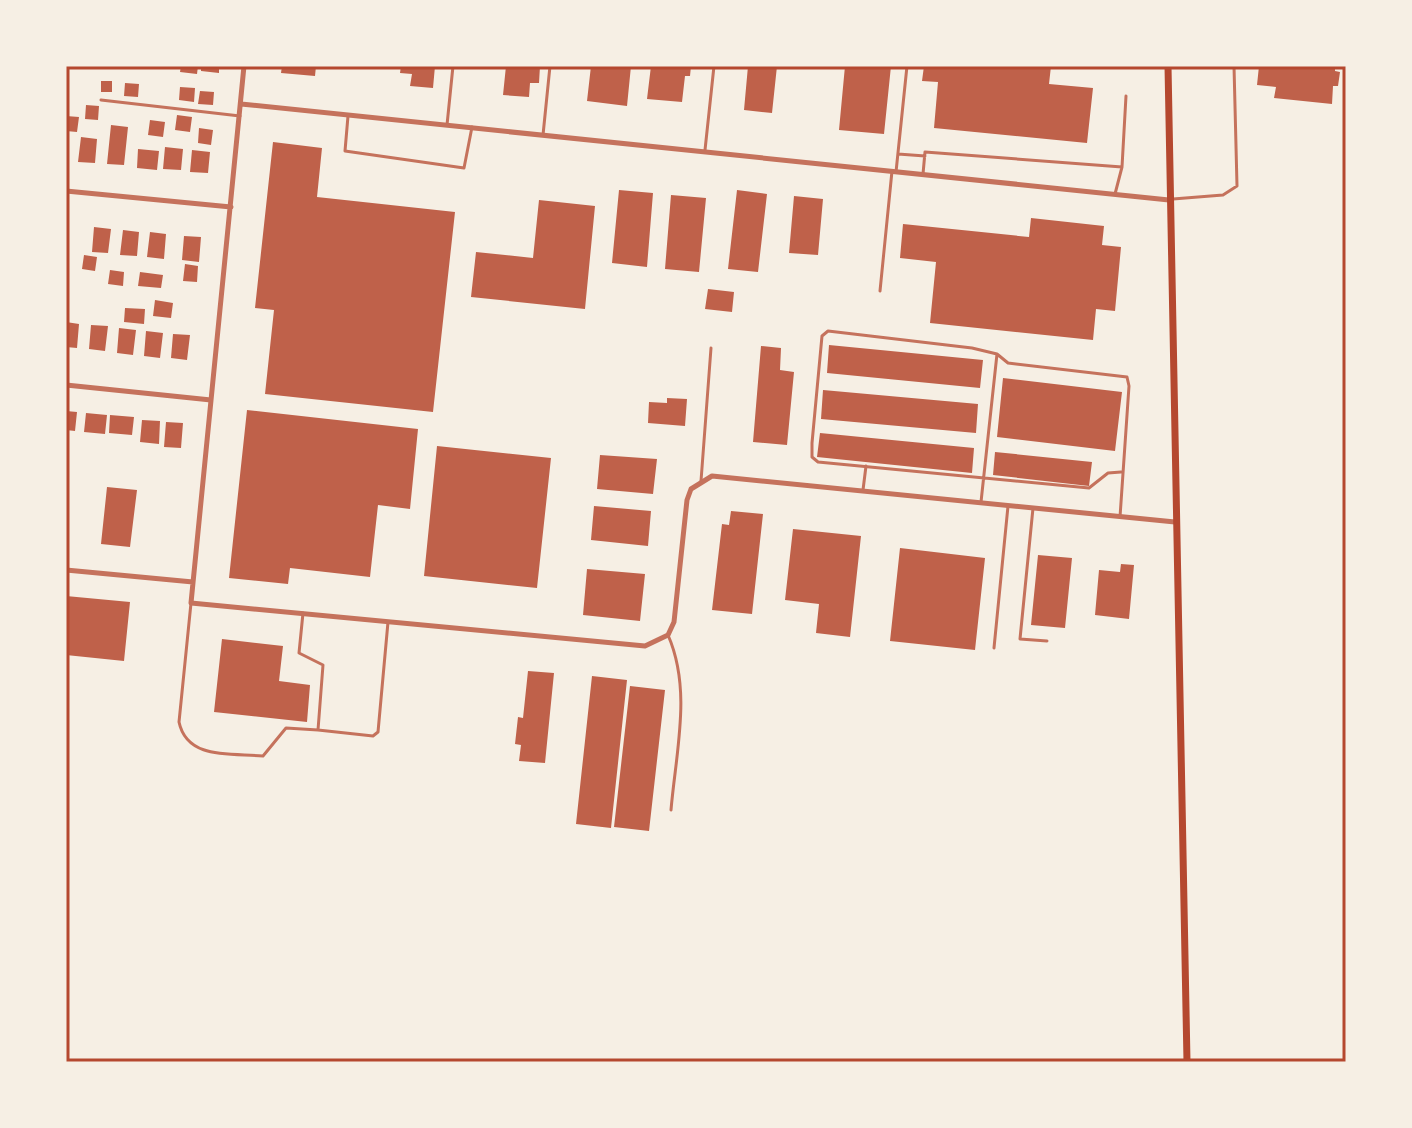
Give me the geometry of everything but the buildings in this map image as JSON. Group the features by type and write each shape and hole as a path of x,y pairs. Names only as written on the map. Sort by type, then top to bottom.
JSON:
{"main road":[{"path":"1168,66 1187,1062"}],"street":[{"path":"244,66 191,603 645,646 668,635 674,622 687,500 691,489 712,476 1175,522"},
{"path":"241,104 1169,200"},
{"path":"66,191 231,207"},
{"path":"66,385 211,400"},
{"path":"66,570 193,582"}],"lane":[{"path":"447,125 453,66"},
{"path":"543,135 550,66"},
{"path":"705,152 714,66"},
{"path":"880,291 907,66"},
{"path":"1169,200 1223,195 1237,186 1234,66"},
{"path":"1115,194 1122,167 1126,96"},
{"path":"101,100 240,116"},
{"path":"349,115 345,151 464,168 472,127"},
{"path":"923,174 925,152 1122,167"},
{"path":"898,154 925,156"},
{"path":"1120,517 1129,386 1127,377 1008,363 997,354 972,348 824,332 812,457 818,462 1089,488 1108,473 1121,472"},
{"path":"701,481 711,348"},
{"path":"981,503 997,354"},
{"path":"863,491 866,466"},
{"path":"994,648 1008,506"},
{"path":"1033,508 1020,639 1047,641"},
{"path":"191,603 179,722 182,737 191,747 263,756 286,728 373,736 378,732 388,622"},
{"path":"303,613 299,653 323,665 318,730"},
{"path":"668,635 678,658 683,684 671,810"}]}
